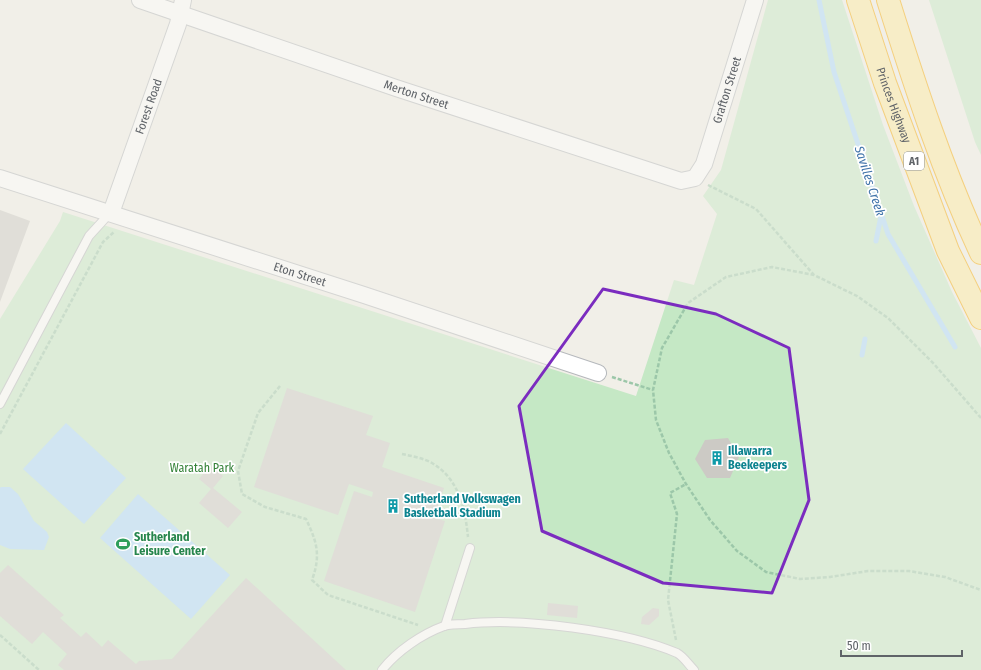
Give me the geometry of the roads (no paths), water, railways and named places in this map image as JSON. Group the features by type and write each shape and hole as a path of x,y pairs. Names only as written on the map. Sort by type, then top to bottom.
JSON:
{"highway":[{"name":"Princes Highway","path":"858,0 885,83 948,251 981,318"},
{"name":"A1","path":"888,0 917,92 948,178 981,253"}],"street":[{"name":"Merton Street","path":"140,0 181,7 340,69 675,180 695,178"},
{"name":"Grafton Street","path":"695,178 704,164 755,0"},
{"name":"Forest Road","path":"111,213 175,31 181,7"},
{"name":"Eton Street","path":"0,178 136,221 598,373"}],"lane":[{"path":"0,404 89,236 111,213"},
{"path":"445,626 470,548"},
{"path":"382,670 418,639 435,630 445,626 481,622 524,623 576,629 629,638 679,654 694,670"}],"water":[{"path":"66,423 126,478 84,524 23,469"},
{"path":"1,487 10,487 18,494 34,521 47,532 49,537 44,550 10,549 0,545"},
{"path":"138,494 230,575 191,619 100,538"}],"waterway":[{"name":"Savilles Creek","path":"819,0 834,72 888,234 955,347"},
{"path":"876,241 881,216"},
{"path":"862,355 865,339"}],"place":[{"name":"Illawarra Beekeepers","path":"717,458"},
{"name":"Sutherland Volkswagen Basketball Stadium","path":"393,506"},
{"name":"Sutherland Leisure Center","path":"123,544"}],"park label":[{"name":"Waratah Park","path":"202,468"}]}
